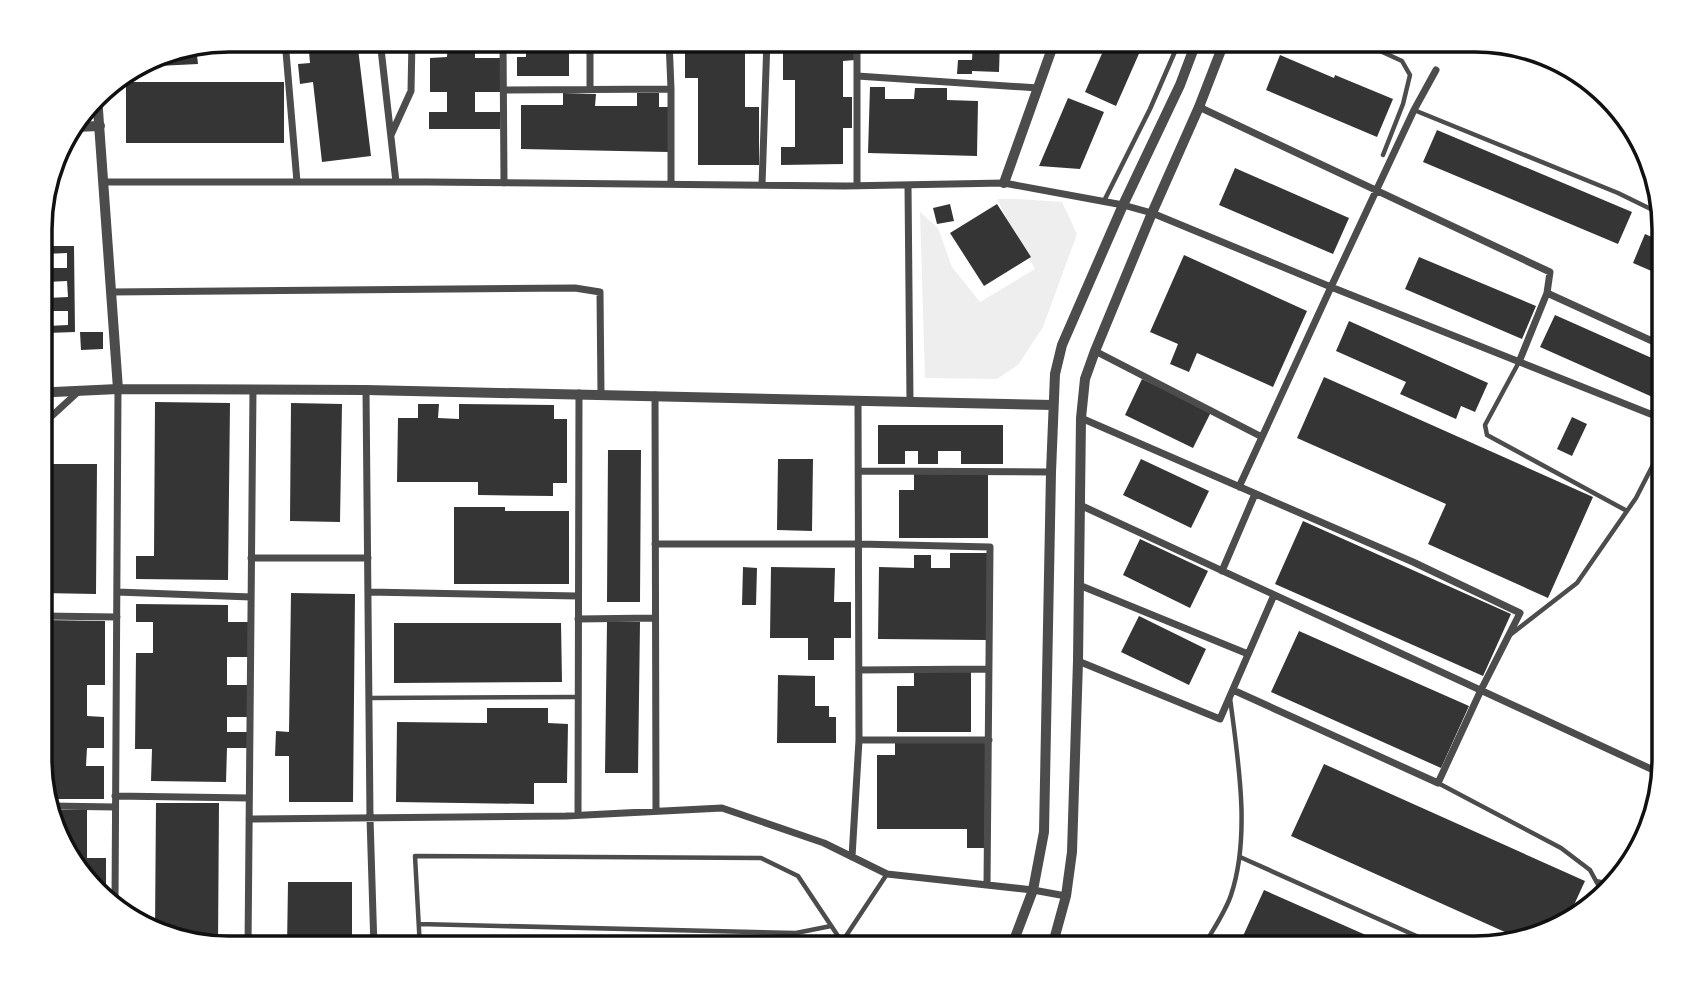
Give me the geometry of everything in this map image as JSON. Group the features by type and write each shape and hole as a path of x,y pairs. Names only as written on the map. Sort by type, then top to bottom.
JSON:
{"street":[{"path":"286,52 297,182"},
{"path":"381,52 397,182"},
{"path":"391,136 411,90 412,52"},
{"path":"503,52 504,183"},
{"path":"590,52 590,89"},
{"path":"669,52 671,183"},
{"path":"762,185 767,52"},
{"path":"856,52 857,185"},
{"path":"1004,183 1051,52"},
{"path":"1016,935 1033,890 1044,832 1055,374 1062,345 1193,52"},
{"path":"1056,935 1066,896 1072,852 1081,418 1085,379 1220,52"},
{"path":"1239,487 1376,190 1436,70"},
{"path":"857,76 1038,88"},
{"path":"503,90 671,89"},
{"path":"1199,107 1550,272 1547,293 1519,362"},
{"path":"98,111 118,389 115,893"},
{"path":"85,127 100,126"},
{"path":"104,182 762,185 1004,183 1152,213 1651,414"},
{"path":"908,185 910,401"},
{"path":"111,292 575,288 600,292 601,394"},
{"path":"1547,293 1651,341"},
{"path":"1095,351 1262,437"},
{"path":"52,394 118,389 366,390 1053,405"},
{"path":"248,936 253,389"},
{"path":"366,390 374,936"},
{"path":"52,416 79,391"},
{"path":"578,815 579,393"},
{"path":"655,395 656,811"},
{"path":"852,857 859,740 858,400"},
{"path":"1081,418 1413,562 1520,613 1438,783 1231,694"},
{"path":"859,471 1051,472"},
{"path":"1222,571 1255,494"},
{"path":"1080,505 1651,769"},
{"path":"655,544 990,547 988,885"},
{"path":"251,558 368,558"},
{"path":"1079,585 1248,654"},
{"path":"117,592 251,597"},
{"path":"368,592 578,596"},
{"path":"1078,661 1220,719 1275,595"},
{"path":"52,616 117,617"},
{"path":"578,620 655,618"},
{"path":"859,670 989,669"},
{"path":"859,740 989,740"},
{"path":"115,796 249,798"},
{"path":"59,806 115,807"},
{"path":"249,819 578,815 722,808 824,843 887,874 1066,896"}],"lane":[{"path":"1104,202 1175,52"},
{"path":"1382,52 1402,61 1410,75 1403,104 1383,155"},
{"path":"1415,110 1650,209"},
{"path":"1519,362 1485,425 1487,435 1627,511"},
{"path":"1507,638 1577,583 1636,499 1651,469"},
{"path":"1209,935 1230,897 1240,857 1240,777 1231,694"},
{"path":"369,698 578,697"},
{"path":"1438,783 1560,848 1590,870 1598,885"},
{"path":"419,936 415,856 761,858 798,876 838,936"},
{"path":"1240,857 1414,935"},
{"path":"846,936 887,874"},
{"path":"1595,880 1602,882"},
{"path":"419,924 796,933 831,926"}],"shaded area":[{"path":"997,199 1062,202 1077,234 1043,327 1018,365 997,379 925,378 920,212 938,228 952,267 980,302 1035,269"}],"building":[{"path":"309,52 358,52 371,156 322,162 313,82 300,84 298,64 310,63"},
{"path":"447,52 475,52 475,58 500,58 500,92 475,92 475,112 500,112 500,129 429,129 429,112 447,112 447,92 430,92 430,58 447,57"},
{"path":"526,52 569,52 569,76 517,76 517,57 526,57"},
{"path":"685,52 745,52 745,107 759,107 759,165 698,165 698,78 685,78"},
{"path":"783,52 855,52 855,60 843,61 843,97 852,97 852,128 843,128 843,164 781,165 781,147 795,147 795,80 783,80"},
{"path":"972,52 1000,52 999,72 972,71 972,74 957,74 958,60 972,60"},
{"path":"1103,52 1140,52 1116,106 1085,92"},
{"path":"1280,55 1393,99 1377,137 1266,90"},
{"path":"197,56 198,64 163,66"},
{"path":"131,82 284,82 284,143 126,143 126,86"},
{"path":"870,87 885,87 885,99 914,99 915,88 947,88 947,100 978,101 977,156 868,153"},
{"path":"563,93 596,94 595,106 637,106 637,93 659,93 659,107 669,107 669,152 521,149 521,105 563,105"},
{"path":"1068,98 1104,112 1080,169 1039,166"},
{"path":"1437,130 1632,212 1618,244 1423,162"},
{"path":"1235,168 1349,218 1333,254 1219,205"},
{"path":"950,204 954,221 937,224 933,208"},
{"path":"997,204 1031,257 984,286 950,233"},
{"path":"1645,234 1651,237 1651,271 1633,263"},
{"path":"52,246 74,246 75,332 52,333 52,326 68,325 68,311 52,311 52,298 68,297 67,281 52,282 52,268 67,268 67,253 52,254"},
{"path":"1184,255 1307,311 1273,387 1197,353 1189,372 1170,364 1178,344 1150,332"},
{"path":"1419,257 1536,306 1522,339 1405,289"},
{"path":"1555,315 1651,358 1651,396 1540,347"},
{"path":"1349,321 1488,383 1475,412 1461,406 1456,419 1400,394 1406,382 1336,351"},
{"path":"80,332 103,332 103,349 81,350"},
{"path":"1324,377 1593,497 1548,598 1428,544 1446,504 1297,438"},
{"path":"1142,379 1211,412 1193,448 1125,415"},
{"path":"155,402 230,403 228,580 136,579 136,556 154,556"},
{"path":"291,403 342,404 340,522 290,521"},
{"path":"418,404 439,404 438,418 459,419 459,404 554,405 554,419 567,419 567,483 553,483 553,496 478,495 478,482 397,482 398,418 418,418"},
{"path":"1572,417 1587,424 1572,456 1557,449"},
{"path":"878,425 1003,425 1003,464 961,464 961,451 938,451 938,464 918,464 918,451 905,451 905,464 878,464"},
{"path":"608,450 641,450 640,602 607,602"},
{"path":"778,459 813,459 812,531 777,530"},
{"path":"1141,459 1209,491 1191,528 1123,495"},
{"path":"52,464 97,464 96,594 52,593"},
{"path":"914,473 988,473 988,538 899,538 899,490 914,490"},
{"path":"454,507 505,507 505,511 569,511 569,584 454,584"},
{"path":"1303,521 1511,614 1483,676 1275,584"},
{"path":"1140,539 1208,571 1190,608 1123,575"},
{"path":"950,553 987,553 987,640 878,639 879,567 914,568 914,555 931,555 931,568 950,568"},
{"path":"743,567 757,568 756,605 742,605"},
{"path":"771,567 835,568 834,602 851,602 851,638 834,638 834,660 808,660 808,638 770,638"},
{"path":"291,593 355,594 353,802 289,802 289,756 275,756 276,731 289,732"},
{"path":"136,604 228,605 228,622 249,622 249,657 227,657 227,685 249,685 248,717 227,717 227,732 248,732 248,748 227,748 226,782 151,781 152,749 135,749 136,653 153,653 153,622 136,622"},
{"path":"1139,616 1206,649 1189,685 1121,652"},
{"path":"52,620 105,621 105,685 87,685 87,716 104,717 104,748 87,748 86,766 104,766 104,799 58,799 52,759"},
{"path":"607,622 640,622 638,773 605,773"},
{"path":"394,623 561,623 562,682 394,683"},
{"path":"1299,631 1469,706 1441,768 1271,692"},
{"path":"914,670 971,670 971,732 897,732 897,686 914,686"},
{"path":"778,675 815,676 815,706 829,706 829,717 836,717 836,743 777,743"},
{"path":"487,708 548,708 548,723 568,724 567,783 534,783 534,804 396,802 397,722 487,723"},
{"path":"895,742 986,742 986,848 967,848 967,829 877,829 877,755 895,755"},
{"path":"1324,764 1585,881 1573,906 1532,926 1506,932 1291,836"},
{"path":"156,803 219,803 218,935 183,929 155,919"},
{"path":"60,810 87,810 87,858 106,858 106,886 82,857"},
{"path":"288,882 352,882 352,936 287,936"},
{"path":"1264,890 1366,935 1243,935"}]}
